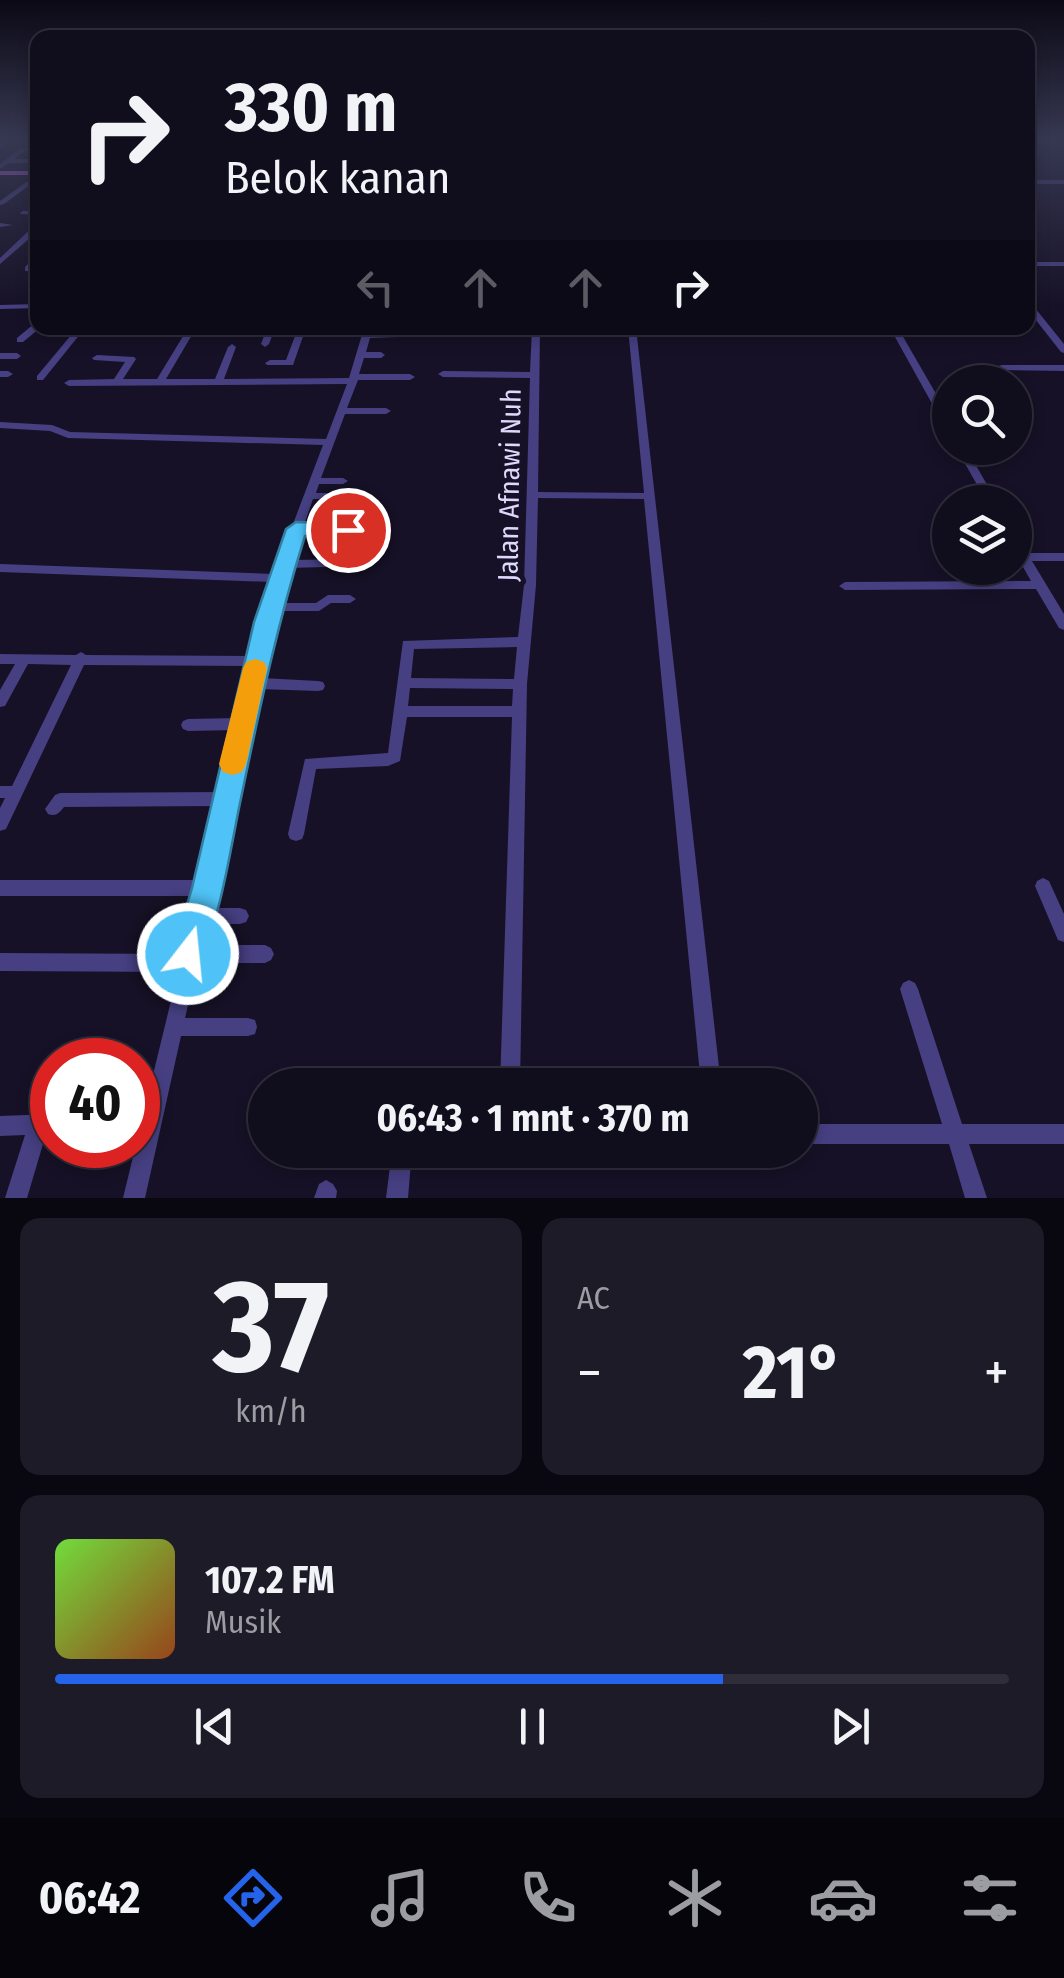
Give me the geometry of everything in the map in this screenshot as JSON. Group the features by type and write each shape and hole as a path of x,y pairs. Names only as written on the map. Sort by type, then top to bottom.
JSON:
{"street":[{"path":"23,213 30,213"},
{"path":"24,226 30,226"},
{"path":"0,262 30,233"},
{"path":"1035,264 1064,264"},
{"path":"0,317 5,306"},
{"path":"1035,314 1064,350"},
{"path":"20,340 30,332"},
{"path":"40,378 74,335"},
{"path":"160,382 188,335"},
{"path":"264,344 268,335"},
{"path":"270,363 292,362 300,335"},
{"path":"160,1071 280,571 366,335"},
{"name":"Jalan Afnawi Nuh","path":"510,1068 519,712 530,585 536,335"},
{"path":"633,335 709,1068"},
{"path":"898,335 932,396"},
{"path":"218,382 232,347"},
{"path":"360,355 381,355"},
{"path":"0,356 17,356"},
{"path":"97,358 131,359 116,382"},
{"path":"1032,368 1064,368"},
{"path":"443,374 533,375"},
{"path":"68,383 410,377"},
{"path":"341,411 386,411"},
{"path":"0,425 52,428 68,435 328,442"},
{"path":"312,488 343,481"},
{"path":"312,488 336,496"},
{"path":"532,494 650,496"},
{"path":"296,529 348,530"},
{"path":"1032,557 1064,557"},
{"path":"0,568 280,571 358,563"},
{"path":"1032,570 1064,625"},
{"path":"844,586 1041,584"},
{"path":"270,608 319,607 328,599 350,599"},
{"path":"296,834 310,763 395,756 406,647 411,643 523,642"},
{"path":"0,824 8,792 81,657"},
{"path":"0,658 257,662"},
{"path":"0,702 25,658"},
{"path":"403,683 520,684"},
{"path":"252,684 318,686"},
{"path":"400,711 519,712"},
{"path":"188,724 241,724"},
{"path":"52,809 60,800 225,799"},
{"path":"1043,886 1064,934"},
{"path":"0,888 207,888"},
{"path":"199,916 240,916"},
{"path":"0,962 265,954"},
{"path":"908,989 976,1198"},
{"path":"173,1026 248,1027"},
{"path":"0,1126 30,1125"},
{"path":"818,1134 1064,1134"},
{"path":"16,1198 30,1163"},
{"path":"134,1198 138,1168"},
{"path":"397,1198 400,1168"}],"slow traffic":[{"path":"233,764 255,668"}],"route":[{"path":"188,954 207,888 266,622 296,529 348,530"}]}
